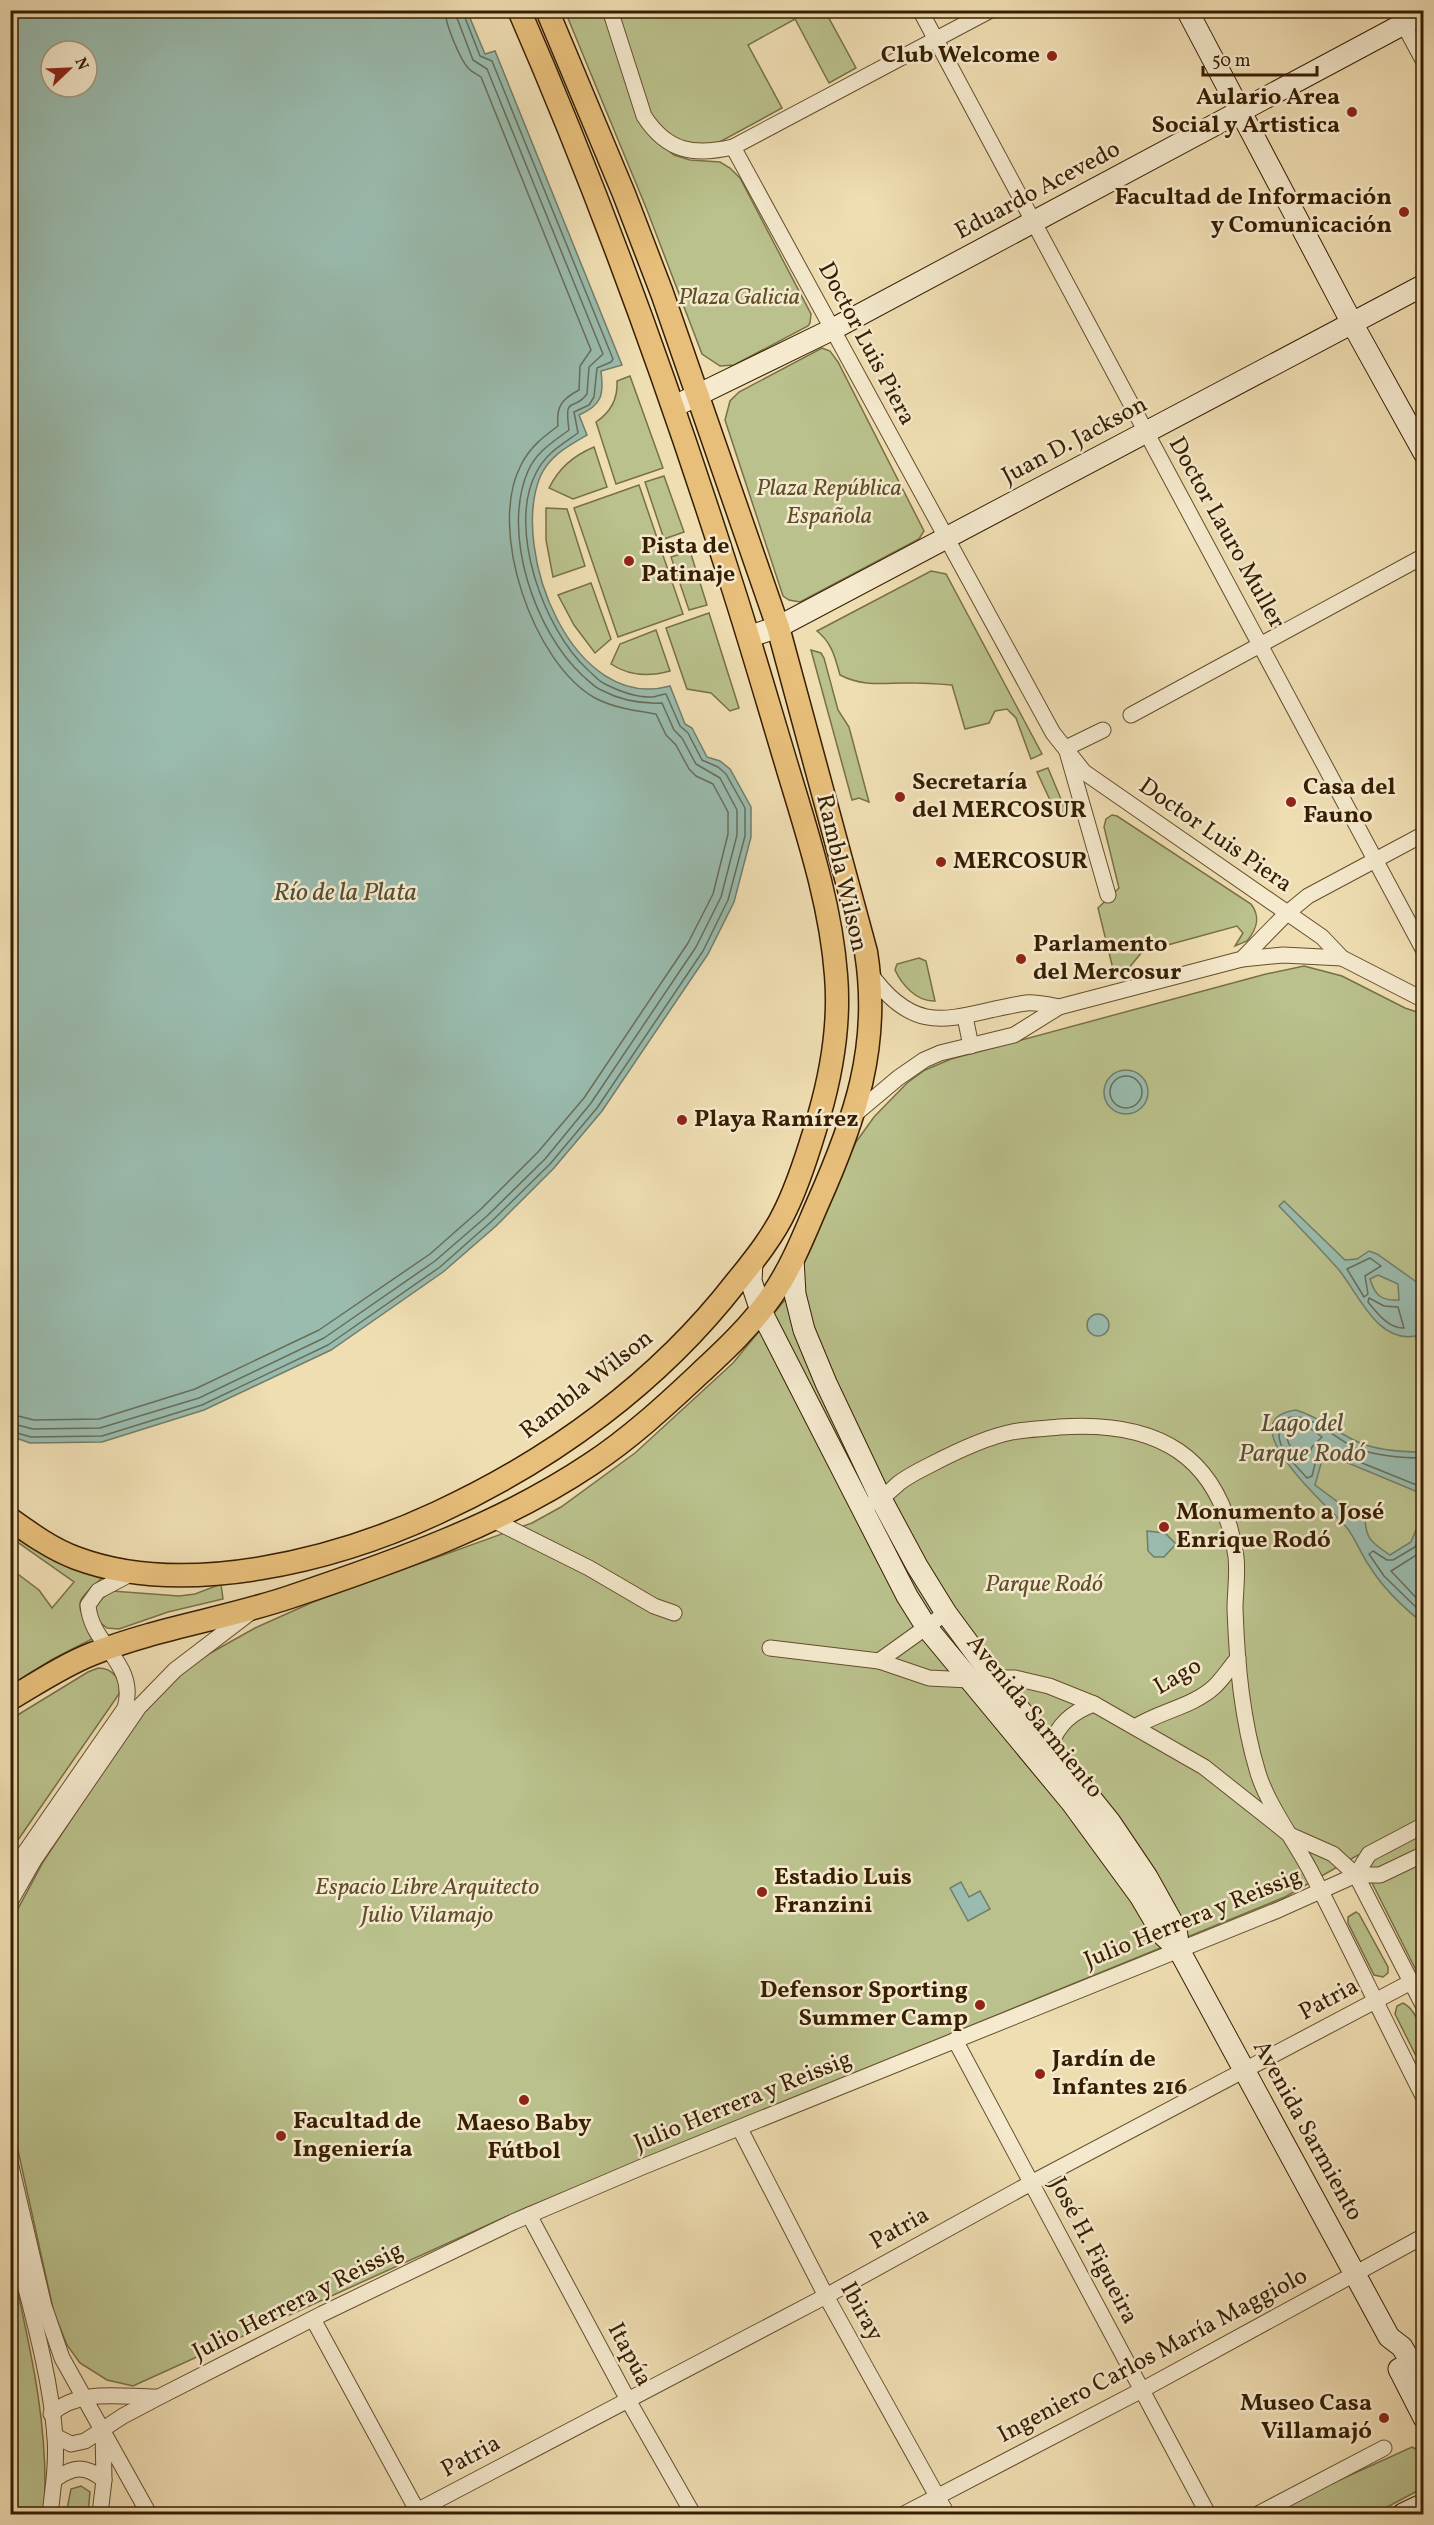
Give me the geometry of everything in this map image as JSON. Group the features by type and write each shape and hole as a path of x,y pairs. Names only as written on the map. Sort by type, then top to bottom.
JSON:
{"main road":[{"name":"Rambla Wilson","path":"10,1519 57,1551 97,1565 173,1574 208,1574 299,1561 361,1544 440,1512 517,1472 575,1433 631,1392 708,1318 752,1262 786,1210 817,1124 833,1052 837,983 829,924 806,832 748,637 673,407 599,203 519,10"},
{"name":"Rambla Wilson","path":"10,1699 64,1668 107,1648 185,1624 288,1598 449,1539 493,1520 593,1462 680,1392 733,1342 761,1311 793,1259 837,1161 854,1115 866,1054 870,1001 869,972 863,941 778,627 699,395 624,194 547,10"}],"street":[{"path":"610,10 644,116 652,128 666,140 682,149 699,152 733,147 991,10"},
{"name":"Doctor Lauro Muller","path":"920,10 1032,223 1424,951"},
{"path":"1187,10 1352,323 1424,453"},
{"name":"Eduardo Acevedo","path":"673,407 832,329 1241,113 1400,17 1424,13"},
{"path":"1400,17 1424,62"},
{"name":"Doctor Luis Piera","path":"733,147 1053,733 1084,772 1322,937 1342,958 1424,1000"},
{"name":"Juan D. Jackson","path":"748,637 778,627 946,540 1424,285"},
{"path":"1131,715 1424,556"},
{"path":"1066,748 1103,730"},
{"name":"Doctor Luis Piera","path":"1066,748 1108,895"},
{"path":"1242,959 1286,914 1308,896 1424,834"},
{"name":"Doctor Luis Piera","path":"1059,1007 1242,959 1283,955 1342,958"},
{"path":"869,972 892,998 922,1017 943,1020 965,1017 1029,1002 1059,1007"},
{"path":"854,1115 898,1078 924,1060 940,1053 1014,1035 1059,1007"},
{"path":"965,1017 971,1046"},
{"name":"Avenida Sarmiento","path":"793,1259 795,1294 804,1330 826,1383 881,1499 916,1566 946,1613 995,1678 1110,1822 1147,1877 1176,1929 1179,1950"},
{"name":"Avenida Sarmiento","path":"752,1262 751,1281 761,1311 907,1596 927,1628 1072,1803 1140,1896 1163,1935 1179,1950 1389,2337 1390,2351 1424,2418"},
{"path":"861,1509 881,1499 901,1481 930,1464 1010,1432 1073,1426 1117,1427 1134,1431 1173,1447 1188,1457 1213,1486 1230,1527 1237,1561 1235,1586 1238,1658 1247,1735 1260,1778 1424,2098"},
{"path":"493,1520 579,1562 654,1606 674,1613"},
{"path":"10,1874 125,1708 129,1695 121,1667 91,1624 88,1605 98,1591 136,1571"},
{"path":"10,1902 34,1860 147,1697 175,1670 257,1607"},
{"path":"879,1661 946,1613"},
{"path":"770,1647 879,1661 929,1678 969,1680"},
{"name":"Lago","path":"1135,1727 1155,1716 1187,1704 1214,1687 1238,1658"},
{"path":"995,1678 1015,1678 1049,1686 1094,1704 1204,1767 1290,1834 1333,1854 1356,1875 1424,2007"},
{"path":"1050,1747 1064,1722 1073,1714 1094,1704"},
{"name":"Julio Herrera y Reissig","path":"1356,1875 1369,1854 1424,1825"},
{"name":"Julio Herrera y Reissig","path":"55,2436 77,2444 86,2441 103,2428 159,2397 313,2319 529,2215 1179,1950 1356,1875 1380,1875 1424,1854"},
{"name":"Patria","path":"415,2513 826,2296 1031,2182 1410,1982"},
{"name":"José H. Figueira","path":"955,2040 1208,2514"},
{"name":"Ibiray","path":"740,2129 826,2296 947,2514"},
{"path":"10,2163 49,2322 62,2358 149,2514"},
{"name":"Itapúa","path":"529,2215 628,2400 693,2514"},
{"path":"10,2225 48,2385 55,2436 55,2478 50,2514"},
{"name":"Ingeniero Carlos María Maggiolo","path":"904,2514 1142,2390 1424,2236"},
{"path":"313,2319 415,2513"},
{"name":"Avenida Sarmiento","path":"1389,2337 1402,2347 1424,2385"},
{"name":"Julio Herrera y Reissig","path":"51,2414 60,2406 85,2396 159,2397"},
{"path":"100,2514 104,2480 103,2428"},
{"path":"1258,2514 1384,2448"},
{"path":"55,2478 73,2468 81,2467 104,2480"},
{"path":"1403,2514 1424,2504"}],"green space":[{"name":"Plaza Galicia","path":"565,11 603,11 651,137 674,155 690,160 720,162 740,178 811,314 808,326 734,365 720,366 702,354 647,210"},
{"path":"617,11 825,11 856,68 829,83 795,19 748,45 782,108 714,145 697,147 665,134 650,113"},
{"name":"Plaza República Española","path":"822,348 830,351 838,362 924,531 919,539 800,602 783,596 725,420 730,401 739,392"},
{"path":"630,376 663,468 616,484 596,422 606,414 612,404 617,381"},
{"path":"594,447 607,487 573,499 549,488 567,463"},
{"path":"664,476 684,532 664,539 645,482"},
{"name":"Pista de Patinaje","path":"639,485 683,614 618,637 574,508"},
{"path":"546,508 567,509 585,566 553,577 546,540"},
{"path":"690,551 707,605 689,610 671,557"},
{"path":"931,571 946,574 1042,754 1031,759 1016,718 1007,709 995,711 989,723 965,729 952,685 876,684 858,682 840,675 830,645 817,631"},
{"path":"591,583 611,639 595,653 574,625 558,595"},
{"path":"709,613 739,708 730,711 711,693 687,689 666,628"},
{"path":"656,630 670,671 639,674 625,671 611,664 620,644"},
{"path":"811,650 821,653 824,658 838,710 849,727 869,802 859,798 852,800"},
{"path":"1048,768 1068,816 1056,813 1037,772"},
{"path":"1112,815 1117,816 1251,904 1257,918 1253,932 1247,941 1235,946 1243,933 1237,926 1142,952 1123,975 1115,977 1098,908 1119,888 1104,827 1106,819"},
{"path":"919,958 926,961 935,1001 916,996 895,970 897,964"},
{"name":"Parque Rodó","path":"1304,966 1342,976 1405,1008 1423,1014 1423,1984 1358,1855 1285,1897 523,2209 133,2386 107,2380 80,2363 67,2345 54,2313 11,2119 11,1922 43,1862 146,1707 172,1679 198,1660 255,1628 313,1602 532,1523 561,1507 635,1453 733,1363 784,1301 856,1142 874,1117 907,1083 925,1070 951,1059 1266,974"},
{"path":"16,1538 73,1568 102,1578 84,1595 80,1606 92,1639 53,1659 11,1685 11,1569 39,1590 52,1608 74,1582 16,1541"},
{"path":"221,1584 223,1599 168,1612 119,1629 107,1628 97,1620 95,1604 112,1591 179,1596 195,1594"},
{"path":"98,1668 108,1670 115,1676 119,1684 119,1694 11,1850 11,1719"},
{"path":"1356,1912 1388,1967 1388,1973 1383,1977 1374,1975 1348,1923 1348,1917"},
{"path":"1403,2003 1414,2014 1421,2030 1423,2064 1418,2060 1395,2014 1397,2006"},
{"path":"10,2257 31,2353 41,2417 45,2481 44,2514 11,2514"},
{"path":"1412,2447 1423,2453 1423,2488 1374,2514 1269,2514 1335,2482"},
{"path":"81,2486 90,2492 88,2514 66,2514 71,2489"}],"water":[{"name":"Río de la Plata","path":"11,10 467,11 485,54 495,51 622,365 601,371 600,398 593,407 579,415 587,435 554,457 540,477 533,509 534,545 542,583 557,620 578,652 605,675 635,688 670,686 685,724 692,728 707,757 720,761 730,769 751,807 751,837 734,902 708,954 602,1111 554,1168 496,1226 443,1272 331,1350 204,1410 102,1442 30,1443 10,1436 10,1333 13,1331 10,1326"},
{"path":"1126,1070 1135,1071 1142,1076 1147,1083 1147,1101 1142,1108 1135,1113 1126,1114 1117,1113 1110,1108 1105,1101 1104,1092 1105,1083 1110,1076 1117,1071"},
{"path":"1284,1201 1345,1260 1357,1259 1369,1251 1377,1254 1418,1283 1423,1289 1423,1332 1420,1334 1423,1351 1415,1336 1402,1336 1390,1332 1379,1324 1361,1303 1339,1270 1279,1206","holes":["1378,1275 1398,1284 1399,1300 1388,1300 1374,1290 1370,1279"]},
{"path":"1098,1314 1106,1317 1109,1325 1106,1333 1098,1336 1090,1333 1087,1325 1090,1317"},
{"name":"Lago del Parque Rodó","path":"1296,1410 1366,1445 1407,1452 1423,1452 1423,1511 1418,1492 1324,1453 1315,1485 1338,1502 1365,1516 1366,1530 1371,1540 1390,1555 1411,1542 1423,1513 1423,1623 1381,1582 1347,1528 1289,1466 1277,1447 1272,1430 1277,1417"},
{"path":"1147,1531 1165,1533 1176,1544 1164,1557 1154,1557 1148,1551"},
{"path":"961,1882 969,1897 980,1891 990,1909 968,1921 950,1888"}],"place":[{"name":"Club Welcome","path":"1052,56"},
{"name":"Aulario Area Social y Artistica","path":"1352,112"},
{"name":"Facultad de Información y Comunicación","path":"1404,212"},
{"name":"Pista de Patinaje","path":"629,561"},
{"name":"Secretaría del MERCOSUR","path":"900,797"},
{"name":"Casa del Fauno","path":"1291,802"},
{"name":"MERCOSUR","path":"941,862"},
{"name":"Parlamento del Mercosur","path":"1021,959"},
{"name":"Playa Ramírez","path":"682,1120"},
{"name":"Monumento a José Enrique Rodó","path":"1164,1527"},
{"name":"Estadio Luis Franzini","path":"762,1892"},
{"name":"Defensor Sporting Summer Camp","path":"980,2005"},
{"name":"Jardín de Infantes 216","path":"1040,2074"},
{"name":"Maeso Baby Fútbol","path":"524,2100"},
{"name":"Facultad de Ingeniería","path":"281,2136"},
{"name":"Museo Casa Villamajó","path":"1384,2418"}],"park label":[{"name":"Espacio Libre Arquitecto Julio Vilamajo","path":"427,1902"}]}
